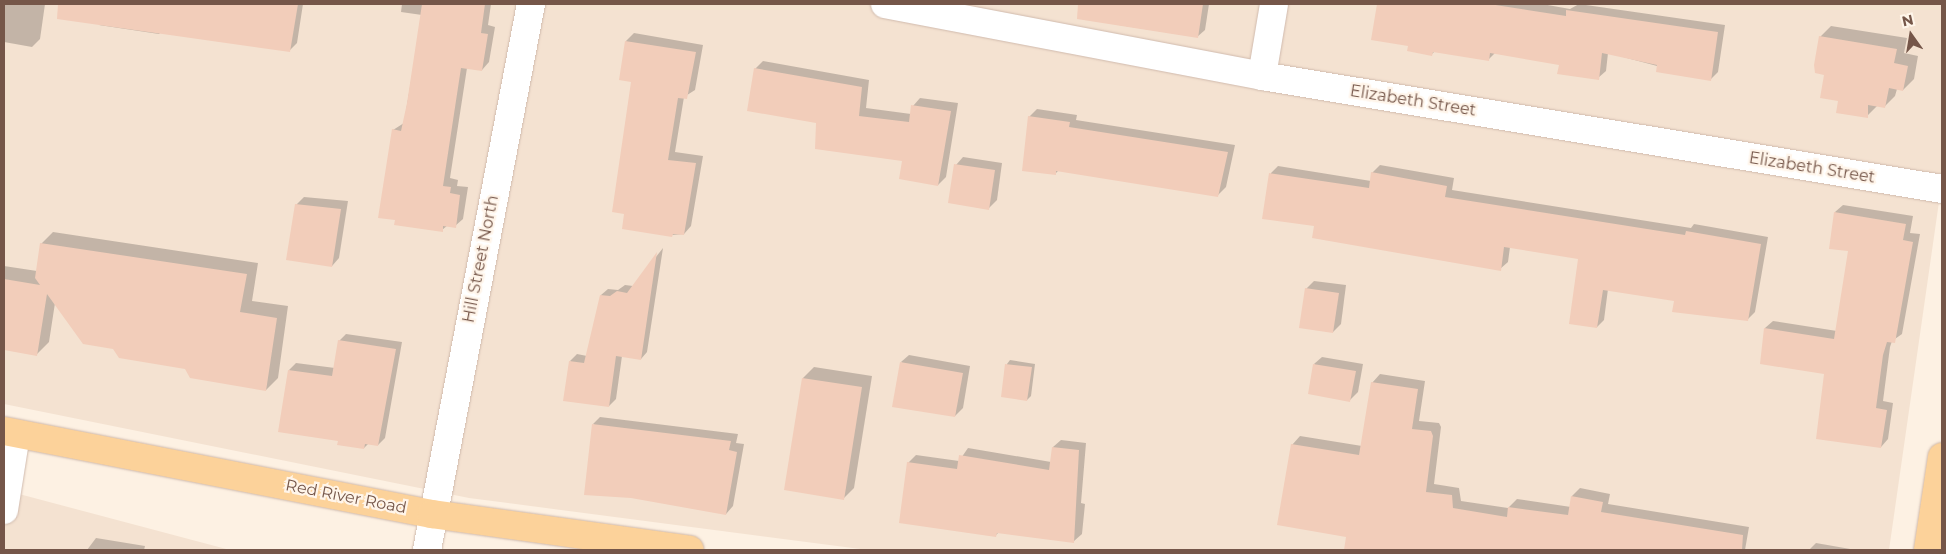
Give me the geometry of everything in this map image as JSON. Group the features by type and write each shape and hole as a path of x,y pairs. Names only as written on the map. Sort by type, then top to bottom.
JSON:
{"main road":[{"name":"Red River Road","path":"10,432 432,514 690,550"},
{"path":"1928,550 1942,457"}],"street":[{"name":"Hill Street North","path":"427,550 432,514 531,4"},
{"name":"Elizabeth Street","path":"885,4 1262,76 1942,189"},
{"path":"1262,76 1274,4"},
{"path":"4,510 10,432"}],"shaded area":[{"path":"4,4 1942,4 1942,181 1889,550 868,550 469,498 4,404"},
{"path":"4,490 230,550 4,550"}],"building":[{"path":"58,4 298,4 290,52 57,19"},
{"path":"422,4 485,4 481,33 488,34 482,71 461,68 443,186 451,187 450,193 460,195 456,228 443,226 443,232 394,225 395,220 378,218 392,129 401,131 407,103"},
{"path":"1078,4 1203,4 1198,38 1077,19"},
{"path":"1377,4 1489,4 1566,16 1566,10 1718,32 1711,81 1656,72 1657,65 1602,53 1599,80 1557,74 1559,65 1490,53 1489,61 1433,52 1432,56 1407,51 1408,46 1371,40"},
{"path":"1819,36 1897,49 1894,63 1908,66 1903,91 1889,88 1885,108 1868,105 1868,118 1836,113 1838,101 1820,98 1824,75 1815,73 1814,65"},
{"path":"625,41 696,52 687,99 678,98 668,160 696,163 684,235 673,234 672,237 622,229 624,214 612,212 631,82 619,80"},
{"path":"754,68 862,87 859,116 909,122 911,105 951,111 938,186 899,179 902,161 815,149 816,123 747,111"},
{"path":"1028,116 1070,122 1069,127 1228,152 1218,197 1056,171 1056,175 1022,171"},
{"path":"954,164 995,170 989,210 948,203"},
{"path":"1371,172 1447,186 1445,197 1685,235 1686,231 1761,244 1748,321 1672,312 1674,301 1603,290 1597,328 1569,324 1578,259 1504,247 1501,271 1312,238 1314,226 1262,219 1269,173 1369,188"},
{"path":"295,204 341,209 332,267 286,260"},
{"path":"1834,212 1906,224 1903,240 1913,242 1895,343 1887,342 1883,355 1876,408 1887,410 1881,448 1816,439 1824,374 1760,364 1764,328 1834,339 1848,251 1829,249"},
{"path":"40,243 247,274 240,312 277,318 266,391 190,378 185,369 119,358 113,349 83,344 47,294 37,356 4,350 4,279 40,285 35,278"},
{"path":"657,252 641,360 616,356 609,407 563,401 569,361 584,363 600,295 610,296 617,291 627,293"},
{"path":"1305,288 1339,293 1333,333 1299,328"},
{"path":"338,340 396,349 378,446 365,444 364,449 337,445 338,441 278,432 288,370 332,376"},
{"path":"900,362 963,373 955,417 892,407"},
{"path":"1005,364 1032,367 1027,401 1001,397"},
{"path":"1313,364 1356,371 1350,402 1308,394"},
{"path":"802,378 862,387 844,500 784,490"},
{"path":"1371,382 1418,389 1412,429 1431,431 1433,436 1426,492 1452,495 1453,508 1507,517 1508,507 1568,515 1571,496 1603,502 1601,512 1743,535 1742,550 1344,550 1346,537 1277,525 1291,444 1359,455"},
{"path":"592,424 731,441 729,450 737,452 726,515 631,498 584,495"},
{"path":"1052,447 1079,450 1074,543 997,533 996,537 899,523 907,462 957,469 959,455 1049,470"}]}
